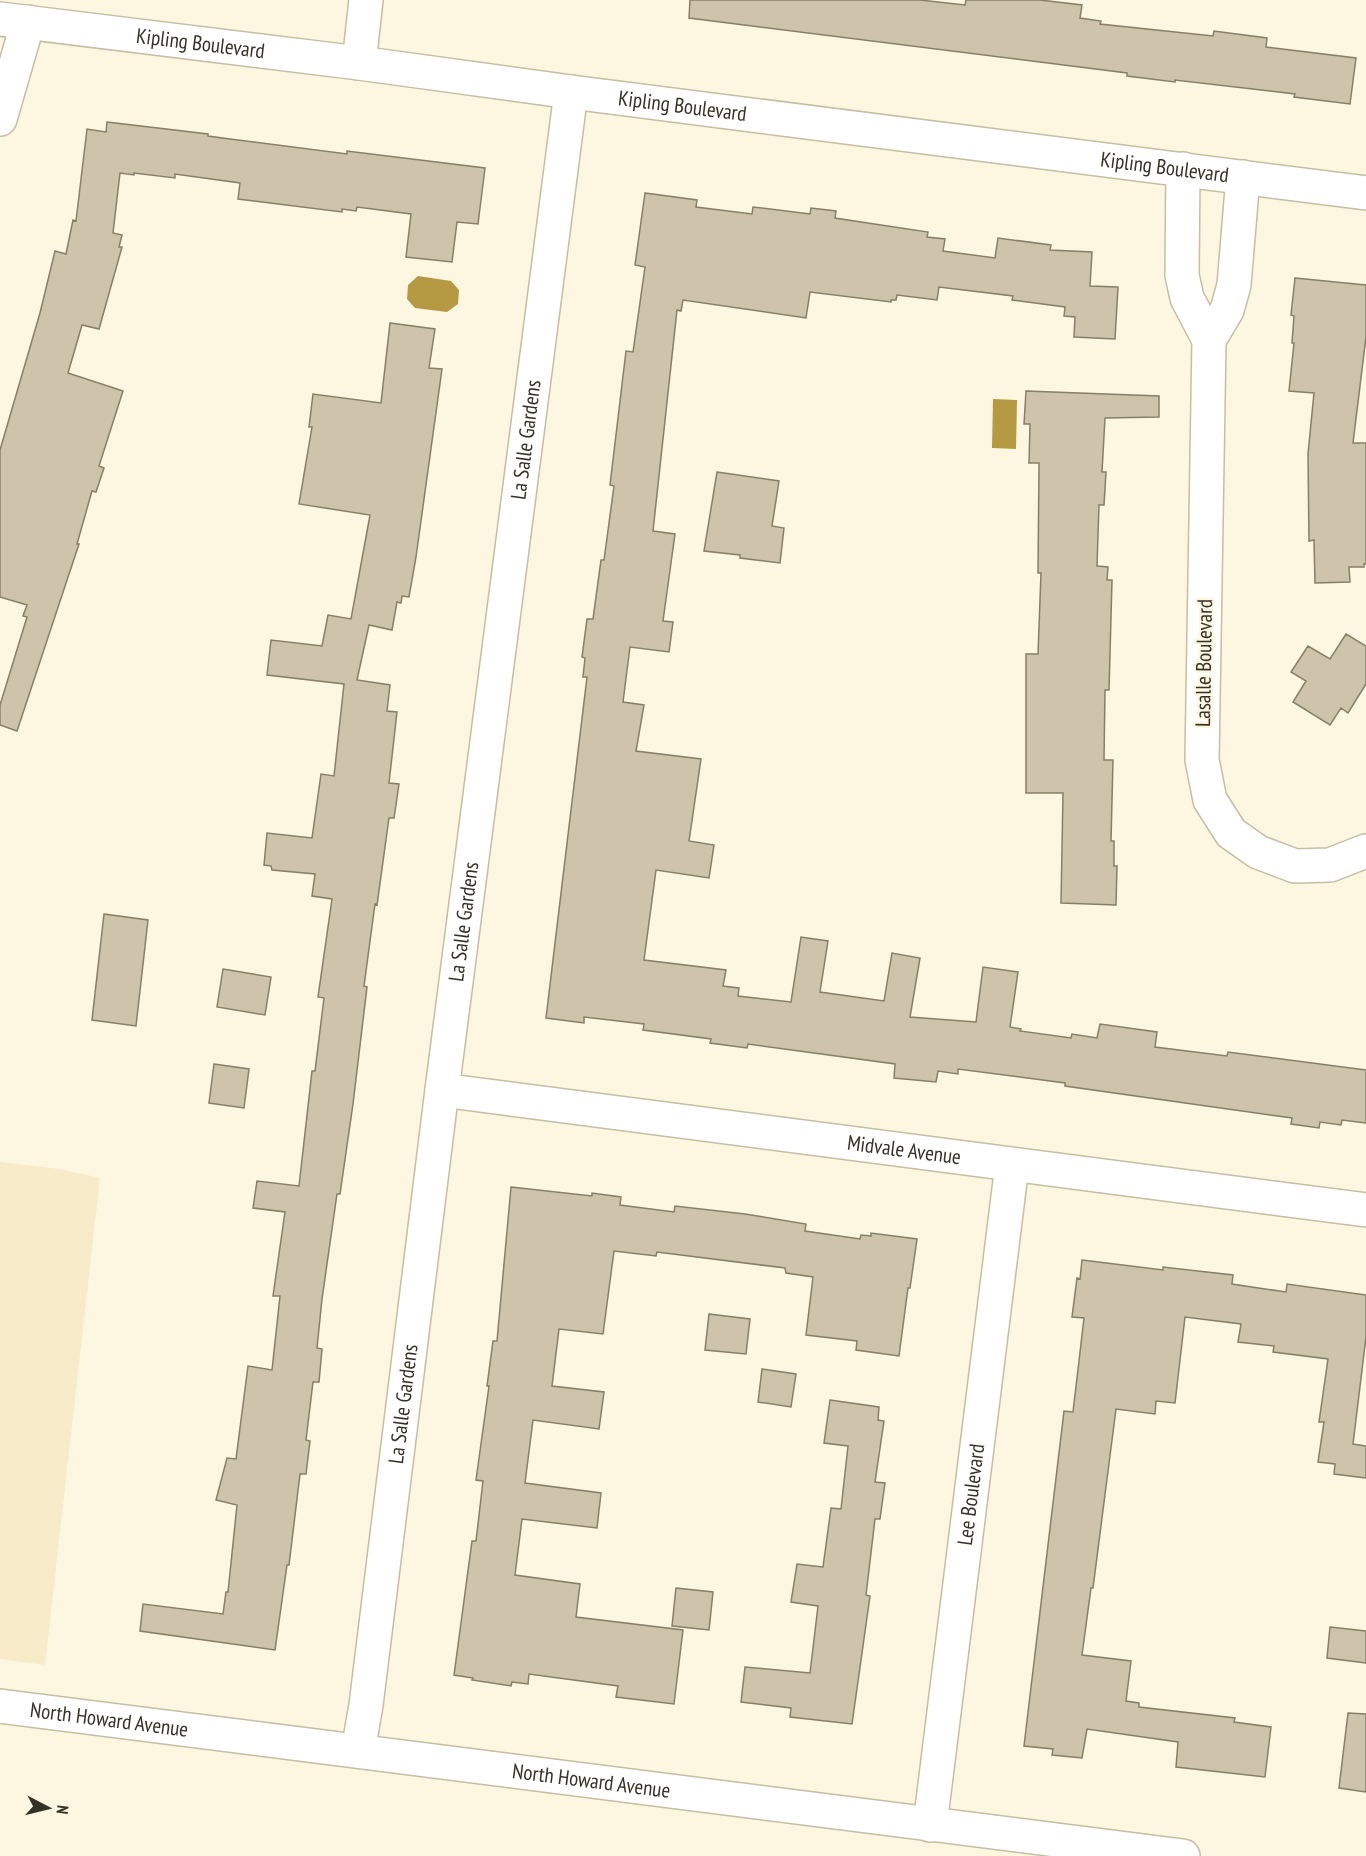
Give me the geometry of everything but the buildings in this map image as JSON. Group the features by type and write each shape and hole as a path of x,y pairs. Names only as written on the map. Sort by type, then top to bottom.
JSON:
{"street":[{"path":"359,63 366,0"},
{"path":"0,119 14,20"},
{"name":"Kipling Boulevard","path":"14,20 1366,193"},
{"name":"La Salle Gardens","path":"358,1751 366,1705 442,1090 571,92"},
{"name":"Lasalle Boulevard","path":"1182,169 1182,275 1187,298 1209,340 1202,760 1210,800 1231,833 1258,852 1295,866 1330,865 1366,851"},
{"path":"1209,340 1227,310 1234,285 1243,177"},
{"name":"Midvale Avenue","path":"442,1090 1366,1210"},
{"name":"Lee Boulevard","path":"930,1825 1012,1165"},
{"name":"North Howard Avenue","path":"0,1706 1183,1856"}],"shaded area":[{"path":"418,276 451,281 459,290 458,304 447,312 415,308 407,299 408,285"},
{"path":"993,399 1017,400 1016,449 992,448"},
{"path":"0,1162 60,1169 100,1178 45,1665 0,1659"}]}
